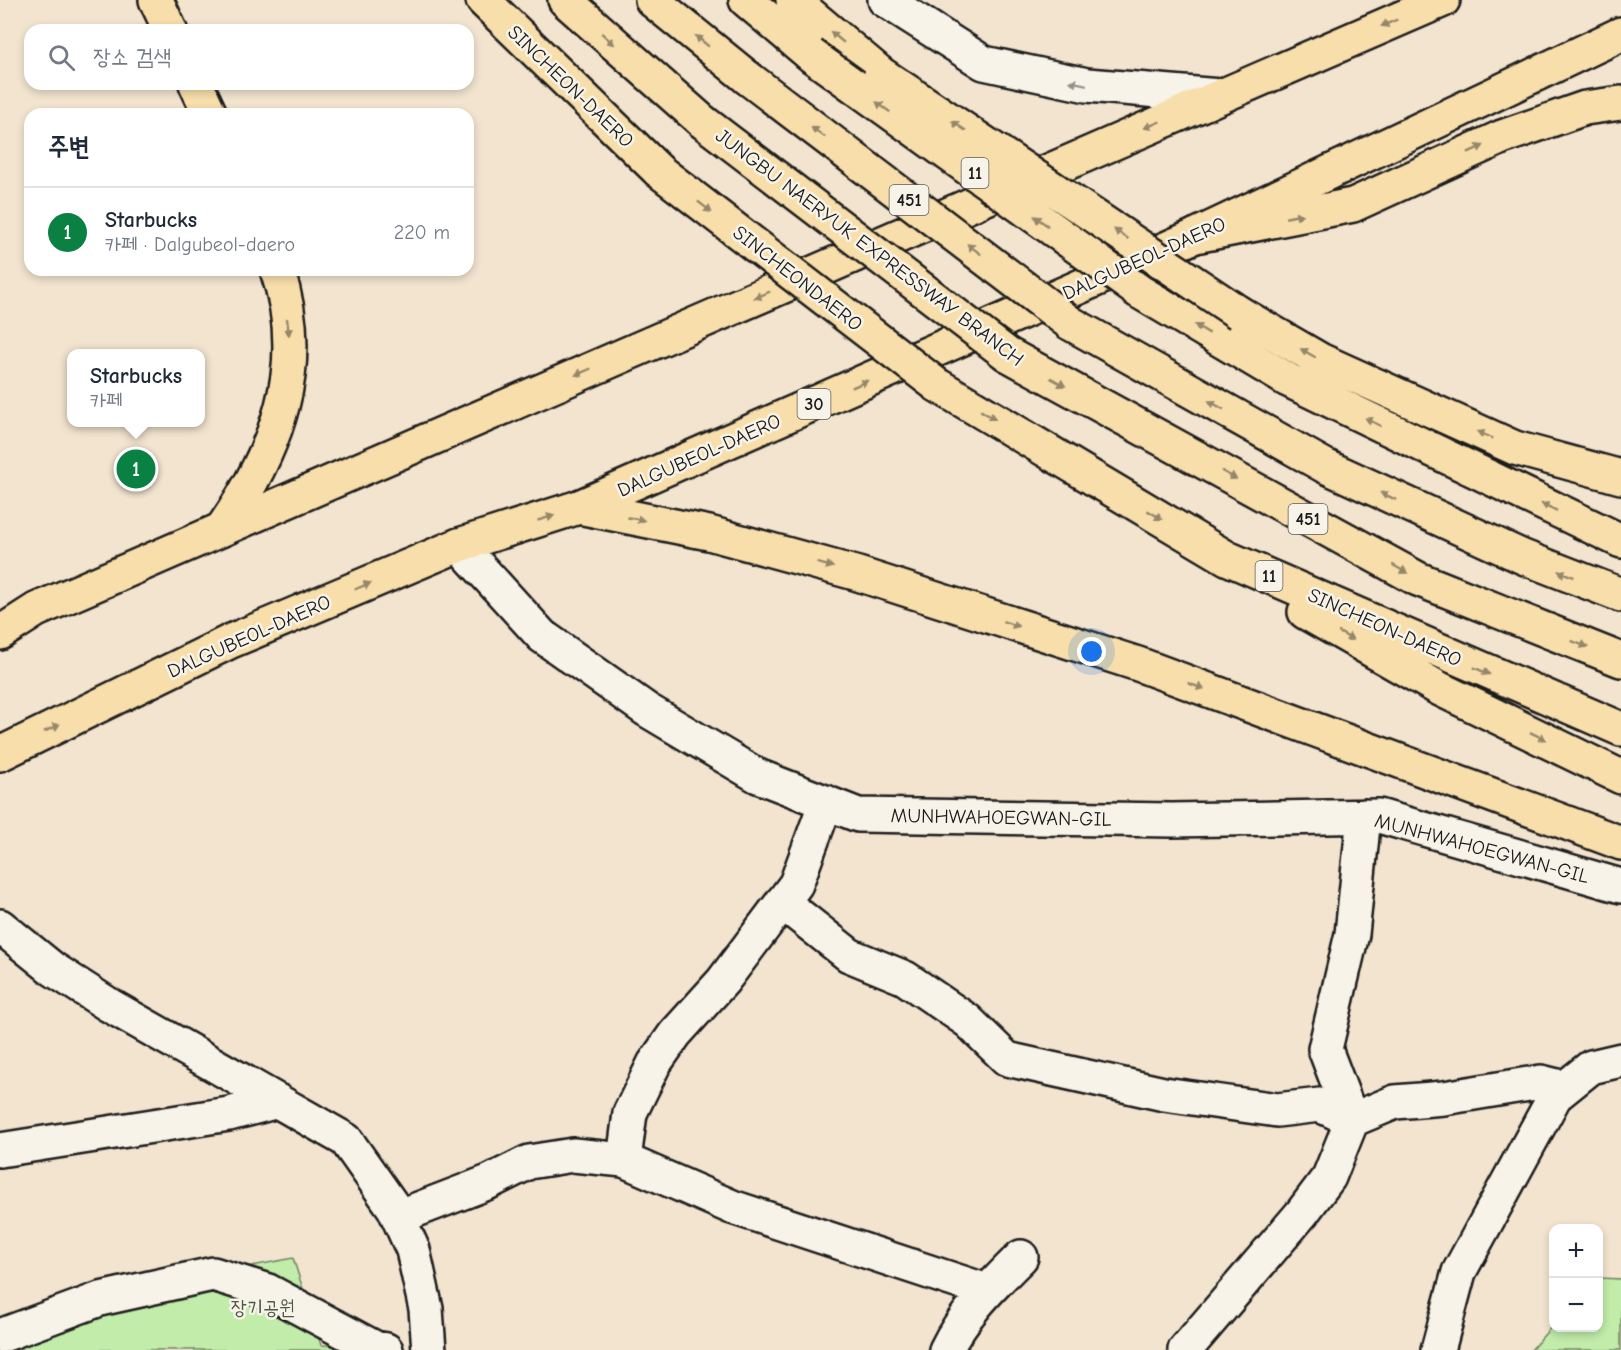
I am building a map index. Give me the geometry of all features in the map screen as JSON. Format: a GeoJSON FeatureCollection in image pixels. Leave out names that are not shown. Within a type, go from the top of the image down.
{"type":"FeatureCollection","features":[{"type":"Feature","properties":{"kind":"main road"},"geometry":{"type":"LineString","coordinates":[[156,0],[167,24]]}},
{"type":"Feature","properties":{"kind":"main road","name":"SINCHEON-DAERO"},"geometry":{"type":"LineString","coordinates":[[483,0],[659,171]]}},
{"type":"Feature","properties":{"kind":"main road","name":"JUNGBU NAERYUK EXPRESSWAY BRANCH"},"geometry":{"type":"LineString","coordinates":[[565,0],[702,121],[1007,354],[1418,579],[1621,660]]}},
{"type":"Feature","properties":{"kind":"main road","name":"451"},"geometry":{"type":"LineString","coordinates":[[652,0],[748,78],[1070,323],[1325,466],[1523,557],[1621,595]]}},
{"type":"Feature","properties":{"kind":"main road","name":"11"},"geometry":{"type":"LineString","coordinates":[[746,0],[810,55],[1140,292],[1288,380],[1621,541]]}},
{"type":"Feature","properties":{"kind":"main road"},"geometry":{"type":"LineString","coordinates":[[793,0],[881,74],[1239,313],[1320,360],[1621,498]]}},
{"type":"Feature","properties":{"kind":"main road"},"geometry":{"type":"LineString","coordinates":[[0,633],[36,609],[1443,0]]}},
{"type":"Feature","properties":{"kind":"main road","name":"DALGUBEOL-DAERO"},"geometry":{"type":"LineString","coordinates":[[0,754],[231,641],[459,545],[579,507],[1195,236],[1621,34]]}},
{"type":"Feature","properties":{"kind":"main road"},"geometry":{"type":"LineString","coordinates":[[199,90],[207,108]]}},
{"type":"Feature","properties":{"kind":"main road"},"geometry":{"type":"LineString","coordinates":[[1195,236],[1353,205],[1502,137],[1585,108],[1621,103]]}},
{"type":"Feature","properties":{"kind":"main road","name":"SINCHEONDAERO"},"geometry":{"type":"LineString","coordinates":[[659,171],[937,385]]}},
{"type":"Feature","properties":{"kind":"main road"},"geometry":{"type":"LineString","coordinates":[[222,529],[245,496],[270,446],[289,385],[289,331],[278,276]]}},
{"type":"Feature","properties":{"kind":"main road","name":"SINCHEON-DAERO"},"geometry":{"type":"LineString","coordinates":[[937,385],[1227,558],[1602,723],[1621,729]]}},
{"type":"Feature","properties":{"kind":"main road"},"geometry":{"type":"LineString","coordinates":[[1515,448],[1621,477]]}},
{"type":"Feature","properties":{"kind":"main road"},"geometry":{"type":"LineString","coordinates":[[579,507],[709,533],[866,577],[1138,664],[1621,843]]}},
{"type":"Feature","properties":{"kind":"main road"},"geometry":{"type":"LineString","coordinates":[[1227,558],[1314,618],[1430,683],[1621,777]]}},
{"type":"Feature","properties":{"kind":"street"},"geometry":{"type":"LineString","coordinates":[[885,0],[984,63],[1087,85],[1220,96]]}},
{"type":"Feature","properties":{"kind":"street","name":"MUNHWAHOEGWAN-GIL"},"geometry":{"type":"LineString","coordinates":[[459,545],[542,636],[619,690],[758,776],[858,815],[1004,819],[1378,816],[1621,886]]}},
{"type":"Feature","properties":{"kind":"street"},"geometry":{"type":"LineString","coordinates":[[624,1160],[630,1113],[654,1064],[675,1034],[723,981],[796,884],[826,802]]}},
{"type":"Feature","properties":{"kind":"street"},"geometry":{"type":"LineString","coordinates":[[1185,1350],[1302,1213],[1329,1177],[1352,1120],[1325,1049],[1352,934],[1364,816]]}},
{"type":"Feature","properties":{"kind":"street"},"geometry":{"type":"LineString","coordinates":[[782,902],[849,956],[904,978],[968,1021],[1007,1059],[1164,1094],[1277,1110],[1320,1105],[1352,1120],[1395,1102],[1444,1098],[1541,1082],[1565,1088]]}},
{"type":"Feature","properties":{"kind":"street"},"geometry":{"type":"LineString","coordinates":[[0,926],[53,969],[109,1005],[346,1140],[373,1176],[398,1217],[412,1250],[426,1309],[429,1350]]}},
{"type":"Feature","properties":{"kind":"street"},"geometry":{"type":"LineString","coordinates":[[1438,1350],[1459,1272],[1555,1096],[1591,1067],[1621,1060]]}},
{"type":"Feature","properties":{"kind":"street"},"geometry":{"type":"LineString","coordinates":[[0,1150],[229,1114],[278,1101]]}},
{"type":"Feature","properties":{"kind":"street"},"geometry":{"type":"LineString","coordinates":[[398,1217],[489,1182],[529,1162],[573,1155],[624,1160],[732,1207],[987,1291]]}},
{"type":"Feature","properties":{"kind":"street"},"geometry":{"type":"LineString","coordinates":[[946,1350],[953,1335],[987,1291],[1021,1257]]}},
{"type":"Feature","properties":{"kind":"street"},"geometry":{"type":"LineString","coordinates":[[0,1336],[100,1299],[213,1274],[267,1291],[375,1348],[386,1350]]}},
{"type":"Feature","properties":{"kind":"green space","name":"장기공원"},"geometry":{"type":"Polygon","coordinates":[[[293,1258],[321,1345],[416,1350],[0,1350],[160,1284],[293,1258]]]}},
{"type":"Feature","properties":{"kind":"green space"},"geometry":{"type":"Polygon","coordinates":[[[1603,1278],[1621,1279],[1621,1350],[1531,1350],[1549,1330],[1549,1332],[1603,1332],[1603,1278]]]}},
{"type":"Feature","properties":{"kind":"place","name":"Starbucks"},"geometry":{"type":"Point","coordinates":[136,469]}}]}
